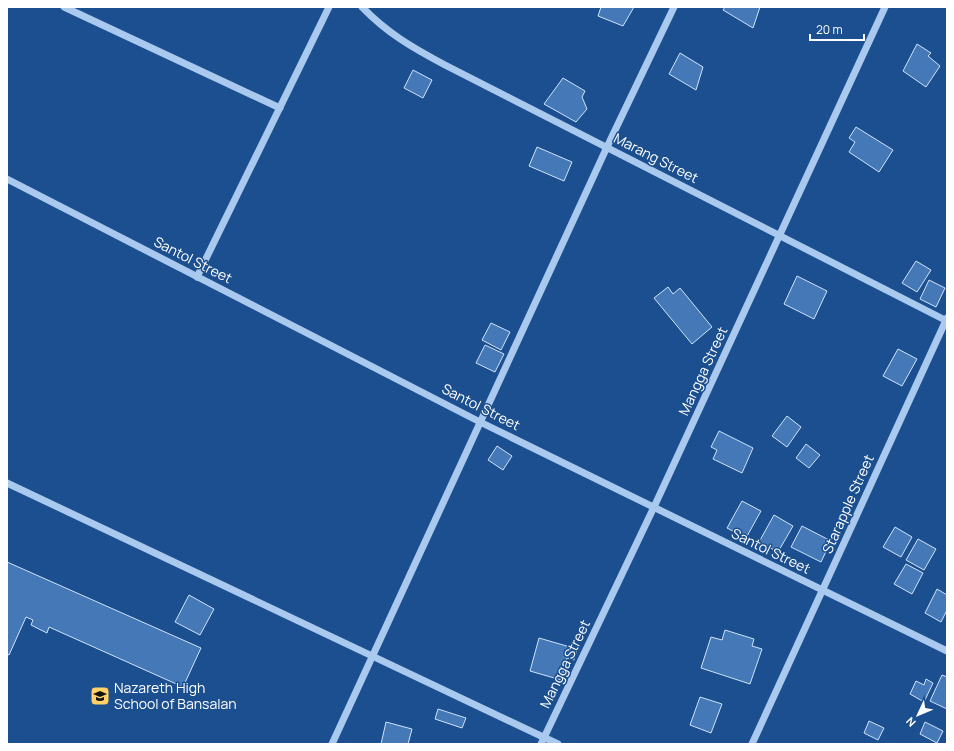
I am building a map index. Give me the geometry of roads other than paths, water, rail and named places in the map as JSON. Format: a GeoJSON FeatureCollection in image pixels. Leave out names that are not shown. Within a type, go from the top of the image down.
{"type":"FeatureCollection","features":[{"type":"Feature","properties":{"kind":"street"},"geometry":{"type":"LineString","coordinates":[[64,7],[280,108]]}},
{"type":"Feature","properties":{"kind":"street"},"geometry":{"type":"LineString","coordinates":[[197,277],[329,7]]}},
{"type":"Feature","properties":{"kind":"street","name":"Marang Street"},"geometry":{"type":"LineString","coordinates":[[362,7],[380,25],[406,44],[779,236],[947,320]]}},
{"type":"Feature","properties":{"kind":"street"},"geometry":{"type":"LineString","coordinates":[[332,744],[607,148],[674,7]]}},
{"type":"Feature","properties":{"kind":"street","name":"Mangga Street"},"geometry":{"type":"LineString","coordinates":[[542,741],[654,507],[885,7]]}},
{"type":"Feature","properties":{"kind":"street","name":"Santol Street"},"geometry":{"type":"LineString","coordinates":[[7,179],[480,422],[947,651]]}},
{"type":"Feature","properties":{"kind":"street","name":"Starapple Street"},"geometry":{"type":"LineString","coordinates":[[752,744],[824,591],[947,320]]}},
{"type":"Feature","properties":{"kind":"street"},"geometry":{"type":"LineString","coordinates":[[7,482],[372,656],[542,741],[558,744]]}},
{"type":"Feature","properties":{"kind":"place","name":"Nazareth High School of Bansalan"},"geometry":{"type":"Point","coordinates":[100,696]}}]}
